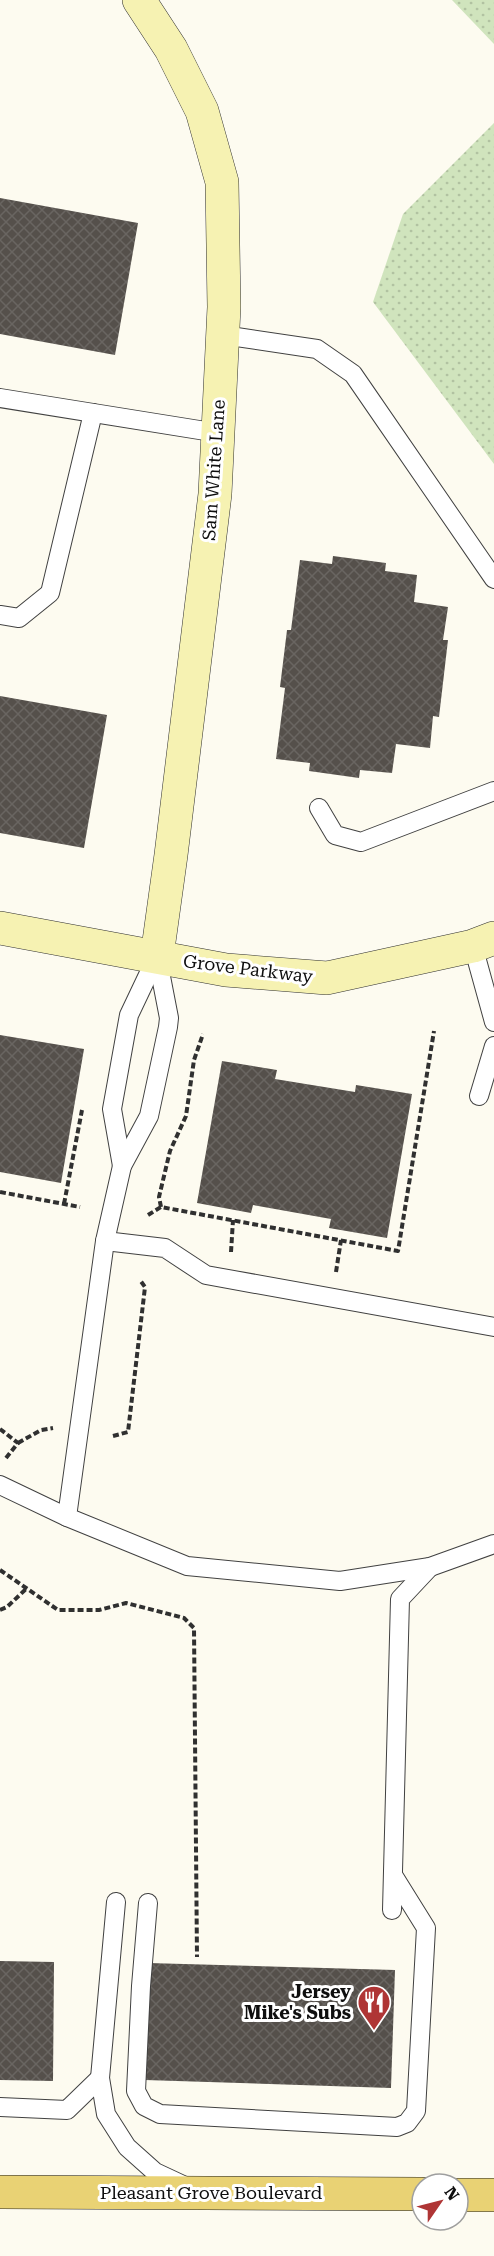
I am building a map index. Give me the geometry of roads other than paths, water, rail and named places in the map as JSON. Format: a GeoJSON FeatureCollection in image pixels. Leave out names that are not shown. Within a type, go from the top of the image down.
{"type":"FeatureCollection","features":[{"type":"Feature","properties":{"kind":"main road","name":"Pleasant Grove Boulevard"},"geometry":{"type":"LineString","coordinates":[[0,2192],[410,2194]]}},
{"type":"Feature","properties":{"kind":"main road"},"geometry":{"type":"LineString","coordinates":[[470,2194],[494,2195]]}},
{"type":"Feature","properties":{"kind":"street","name":"Sam White Lane"},"geometry":{"type":"LineString","coordinates":[[139,0],[171,49],[202,111],[222,182],[223,335],[215,494],[157,956]]}},
{"type":"Feature","properties":{"kind":"street","name":"Grove Parkway"},"geometry":{"type":"LineString","coordinates":[[0,928],[226,970],[327,978],[484,942]]}},
{"type":"Feature","properties":{"kind":"lane"},"geometry":{"type":"LineString","coordinates":[[223,335],[317,349],[353,374],[494,579]]}},
{"type":"Feature","properties":{"kind":"lane"},"geometry":{"type":"LineString","coordinates":[[0,398],[218,433]]}},
{"type":"Feature","properties":{"kind":"lane"},"geometry":{"type":"LineString","coordinates":[[0,615],[19,618],[50,593],[93,413]]}},
{"type":"Feature","properties":{"kind":"lane"},"geometry":{"type":"LineString","coordinates":[[319,808],[335,836],[361,843],[494,791]]}},
{"type":"Feature","properties":{"kind":"lane"},"geometry":{"type":"LineString","coordinates":[[484,942],[494,1022]]}},
{"type":"Feature","properties":{"kind":"lane"},"geometry":{"type":"LineString","coordinates":[[122,1166],[112,1109],[129,1015],[157,956]]}},
{"type":"Feature","properties":{"kind":"lane"},"geometry":{"type":"LineString","coordinates":[[67,1517],[105,1241],[122,1166],[149,1116],[168,1027],[169,1018],[157,956]]}},
{"type":"Feature","properties":{"kind":"lane"},"geometry":{"type":"LineString","coordinates":[[479,1096],[494,1046]]}},
{"type":"Feature","properties":{"kind":"lane"},"geometry":{"type":"LineString","coordinates":[[105,1241],[165,1248],[206,1275],[494,1327]]}},
{"type":"Feature","properties":{"kind":"lane"},"geometry":{"type":"LineString","coordinates":[[0,1485],[67,1517],[188,1566],[340,1581],[430,1567],[494,1544]]}},
{"type":"Feature","properties":{"kind":"lane"},"geometry":{"type":"LineString","coordinates":[[392,1910],[400,1599],[430,1567]]}},
{"type":"Feature","properties":{"kind":"lane"},"geometry":{"type":"LineString","coordinates":[[148,1903],[136,2091],[144,2106],[160,2114],[397,2127],[406,2123],[416,2111],[426,1928],[393,1875]]}},
{"type":"Feature","properties":{"kind":"lane"},"geometry":{"type":"LineString","coordinates":[[116,1902],[100,2078],[106,2114],[127,2147],[155,2172],[200,2193]]}},
{"type":"Feature","properties":{"kind":"lane"},"geometry":{"type":"LineString","coordinates":[[0,2108],[67,2110],[100,2078]]}},
{"type":"Feature","properties":{"kind":"place","name":"Jersey Mike's Subs"},"geometry":{"type":"Point","coordinates":[374,2031]}}]}
